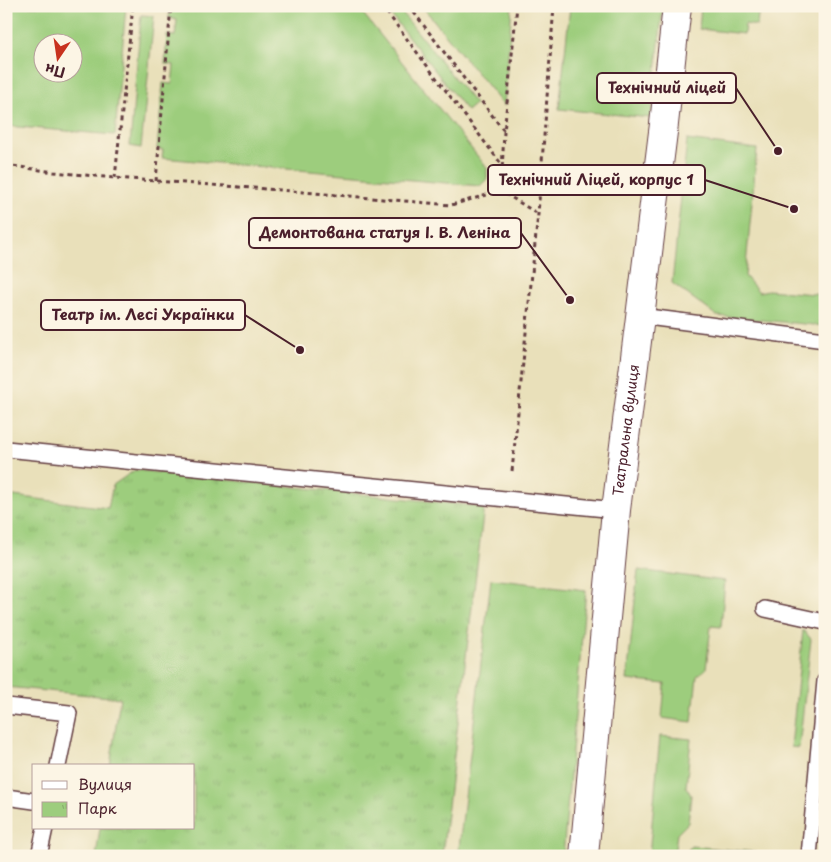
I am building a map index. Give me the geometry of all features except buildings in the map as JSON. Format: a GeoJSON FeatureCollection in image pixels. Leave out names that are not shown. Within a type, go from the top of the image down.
{"type":"FeatureCollection","features":[{"type":"Feature","properties":{"kind":"street","name":"Театральна вулиця"},"geometry":{"type":"LineString","coordinates":[[584,856],[616,510],[677,6]]}},
{"type":"Feature","properties":{"kind":"lane"},"geometry":{"type":"LineString","coordinates":[[640,316],[825,340]]}},
{"type":"Feature","properties":{"kind":"lane"},"geometry":{"type":"LineString","coordinates":[[6,449],[616,510]]}},
{"type":"Feature","properties":{"kind":"lane"},"geometry":{"type":"LineString","coordinates":[[765,609],[825,622]]}},
{"type":"Feature","properties":{"kind":"lane"},"geometry":{"type":"LineString","coordinates":[[809,856],[825,681]]}},
{"type":"Feature","properties":{"kind":"lane"},"geometry":{"type":"LineString","coordinates":[[6,706],[69,713],[58,764]]}},
{"type":"Feature","properties":{"kind":"lane"},"geometry":{"type":"LineString","coordinates":[[6,797],[32,801]]}},
{"type":"Feature","properties":{"kind":"lane"},"geometry":{"type":"LineString","coordinates":[[40,856],[45,830]]}},
{"type":"Feature","properties":{"kind":"path"},"geometry":{"type":"LineString","coordinates":[[115,178],[133,6]]}},
{"type":"Feature","properties":{"kind":"path"},"geometry":{"type":"LineString","coordinates":[[156,181],[171,6]]}},
{"type":"Feature","properties":{"kind":"path"},"geometry":{"type":"LineString","coordinates":[[382,6],[502,165]]}},
{"type":"Feature","properties":{"kind":"path"},"geometry":{"type":"LineString","coordinates":[[409,6],[504,132]]}},
{"type":"Feature","properties":{"kind":"path"},"geometry":{"type":"LineString","coordinates":[[501,191],[504,132],[517,6]]}},
{"type":"Feature","properties":{"kind":"path"},"geometry":{"type":"LineString","coordinates":[[509,499],[538,214],[554,6]]}},
{"type":"Feature","properties":{"kind":"path"},"geometry":{"type":"LineString","coordinates":[[6,165],[115,178],[451,205],[501,191],[538,214]]}},
{"type":"Feature","properties":{"kind":"green space"},"geometry":{"type":"Polygon","coordinates":[[[6,6],[126,6],[115,135],[6,126],[6,6]]]}},
{"type":"Feature","properties":{"kind":"green space"},"geometry":{"type":"Polygon","coordinates":[[[170,6],[357,6],[487,168],[487,179],[480,186],[162,158],[163,150],[157,149],[163,83],[172,84],[174,65],[165,64],[167,35],[175,36],[177,20],[169,18],[170,6]]]}},
{"type":"Feature","properties":{"kind":"green space"},"geometry":{"type":"Polygon","coordinates":[[[422,6],[512,6],[504,106],[422,6]]]}},
{"type":"Feature","properties":{"kind":"green space"},"geometry":{"type":"Polygon","coordinates":[[[570,6],[663,6],[651,118],[559,109],[570,6]]]}},
{"type":"Feature","properties":{"kind":"green space"},"geometry":{"type":"Polygon","coordinates":[[[701,6],[759,6],[757,26],[745,24],[744,34],[699,29],[701,6]]]}},
{"type":"Feature","properties":{"kind":"green space"},"geometry":{"type":"Polygon","coordinates":[[[399,9],[475,104],[467,111],[391,15],[399,9]]]}},
{"type":"Feature","properties":{"kind":"green space"},"geometry":{"type":"Polygon","coordinates":[[[141,15],[154,16],[141,148],[130,146],[141,15]]]}},
{"type":"Feature","properties":{"kind":"green space"},"geometry":{"type":"Polygon","coordinates":[[[687,140],[757,149],[745,276],[759,292],[768,290],[825,295],[825,326],[717,316],[672,283],[687,140]]]}},
{"type":"Feature","properties":{"kind":"green space"},"geometry":{"type":"Polygon","coordinates":[[[135,470],[484,507],[442,856],[96,856],[100,830],[195,830],[195,764],[110,764],[120,698],[6,687],[6,495],[108,508],[113,485],[135,470]]]}},
{"type":"Feature","properties":{"kind":"green space"},"geometry":{"type":"Polygon","coordinates":[[[638,570],[725,581],[721,627],[711,626],[706,669],[697,676],[692,722],[662,718],[665,684],[627,680],[638,570]]]}},
{"type":"Feature","properties":{"kind":"green space"},"geometry":{"type":"Polygon","coordinates":[[[491,579],[586,590],[563,856],[458,856],[491,579]]]}},
{"type":"Feature","properties":{"kind":"green space"},"geometry":{"type":"Polygon","coordinates":[[[803,630],[811,639],[799,748],[791,747],[803,630]]]}},
{"type":"Feature","properties":{"kind":"green space"},"geometry":{"type":"Polygon","coordinates":[[[660,736],[691,739],[686,787],[691,795],[688,823],[677,834],[674,856],[649,856],[660,736]]]}},
{"type":"Feature","properties":{"kind":"green space"},"geometry":{"type":"Polygon","coordinates":[[[691,846],[755,852],[758,856],[684,856],[691,846]]]}},
{"type":"Feature","properties":{"kind":"place","name":"Технічний ліцей"},"geometry":{"type":"Point","coordinates":[778,151]}},
{"type":"Feature","properties":{"kind":"place","name":"Технічний Ліцей, корпус 1"},"geometry":{"type":"Point","coordinates":[794,209]}},
{"type":"Feature","properties":{"kind":"place","name":"Демонтована статуя І. В. Леніна"},"geometry":{"type":"Point","coordinates":[570,300]}},
{"type":"Feature","properties":{"kind":"place","name":"Театр ім. Лесі Українки"},"geometry":{"type":"Point","coordinates":[300,350]}}]}
